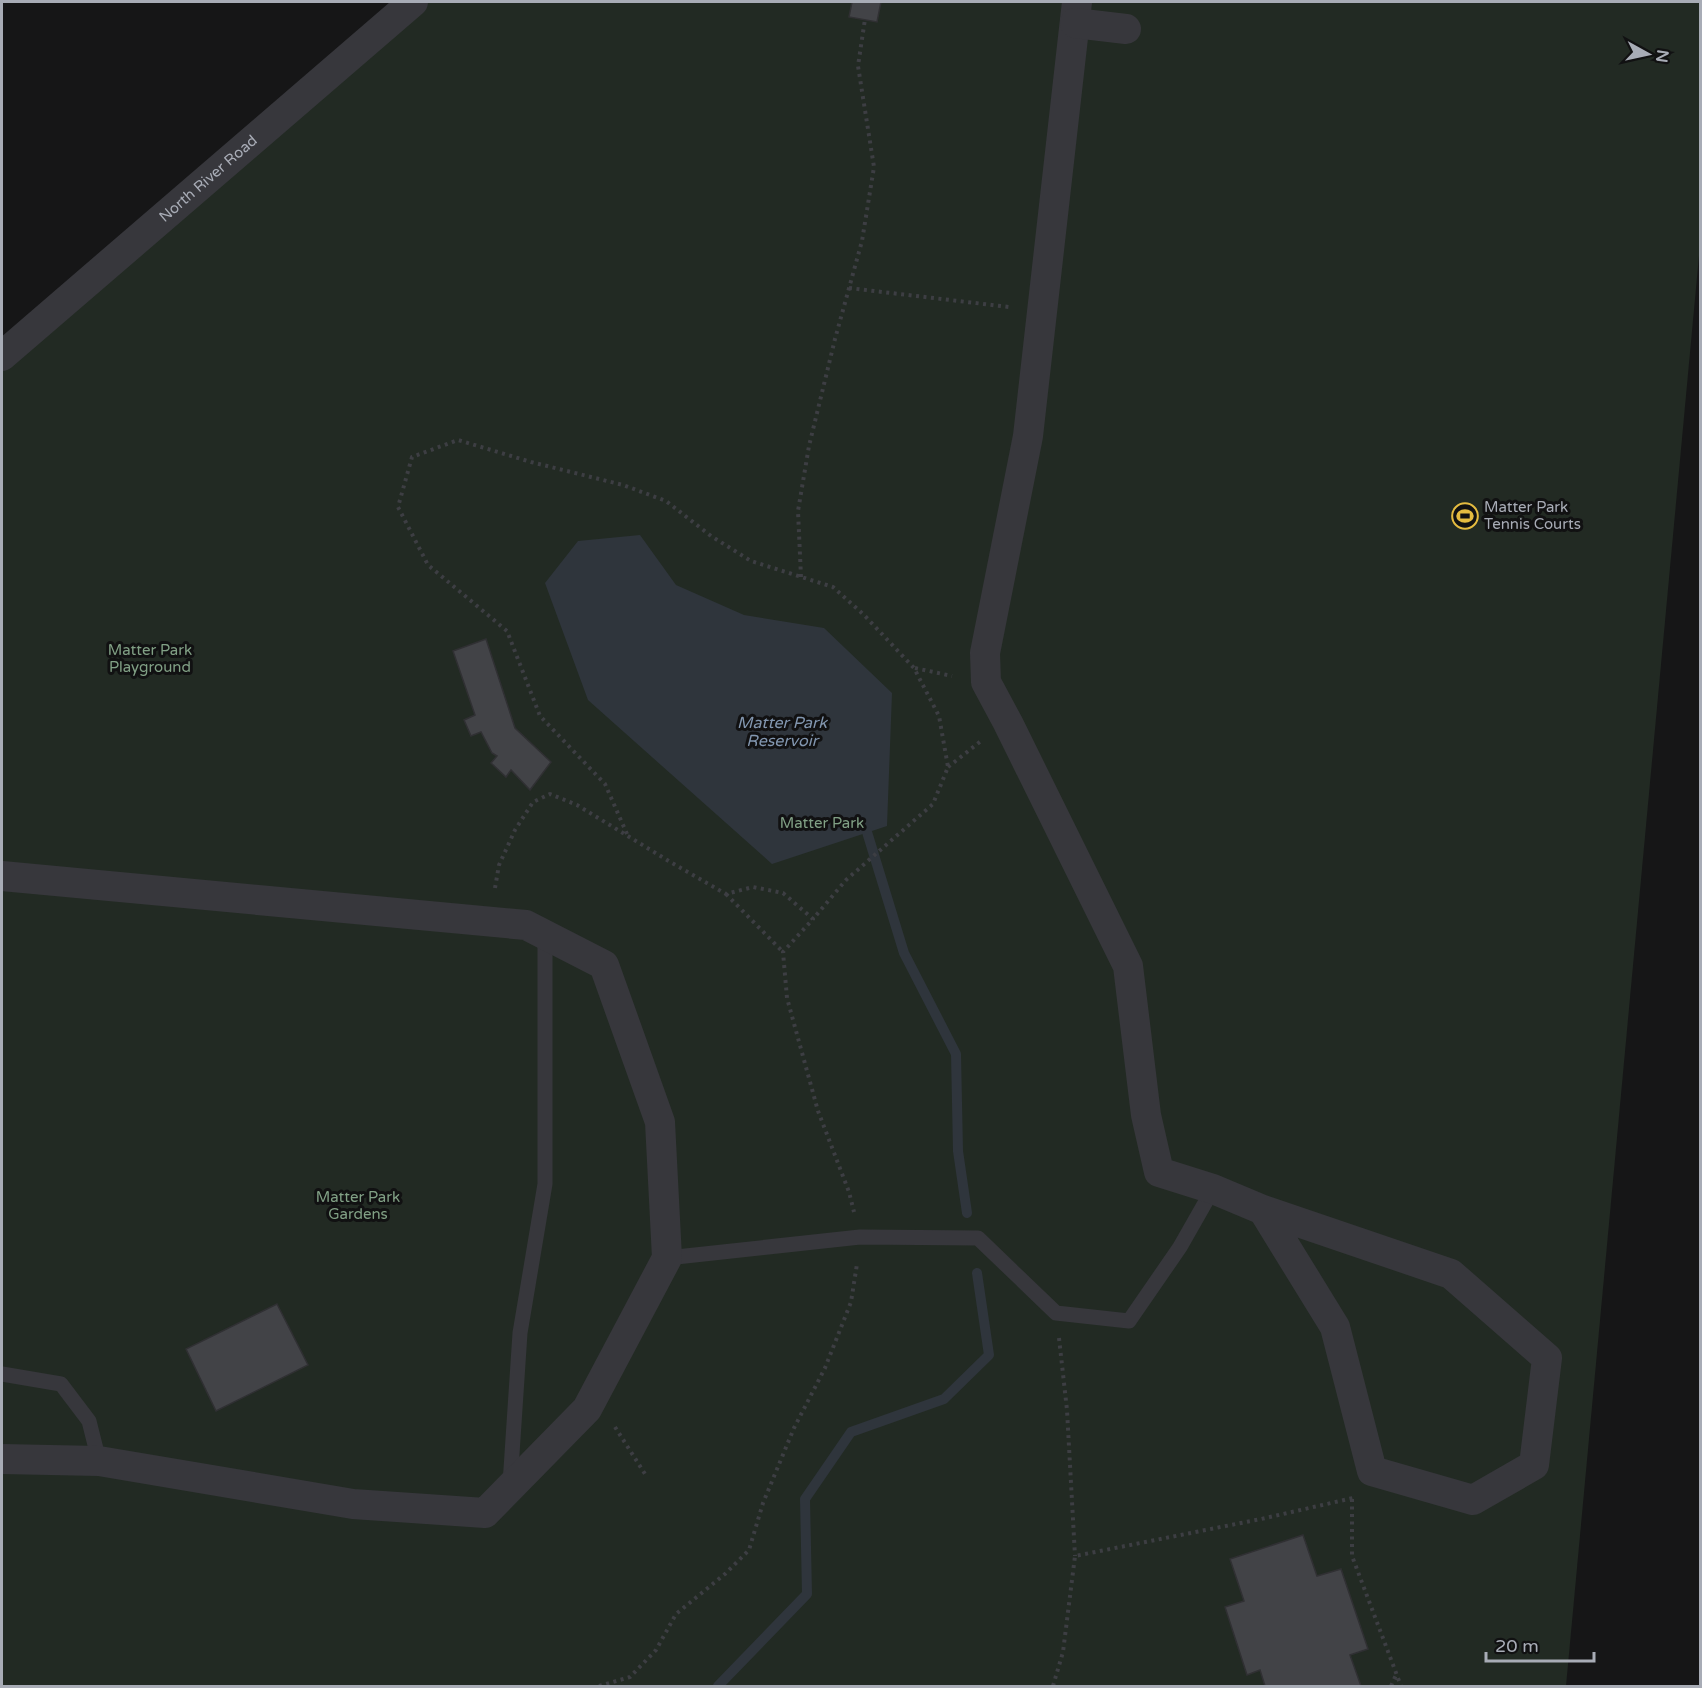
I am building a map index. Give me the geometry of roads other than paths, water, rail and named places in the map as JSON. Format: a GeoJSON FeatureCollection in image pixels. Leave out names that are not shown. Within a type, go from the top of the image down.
{"type":"FeatureCollection","features":[{"type":"Feature","properties":{"kind":"street","name":"North River Road"},"geometry":{"type":"LineString","coordinates":[[2,356],[413,2]]}},
{"type":"Feature","properties":{"kind":"street"},"geometry":{"type":"LineString","coordinates":[[1126,29],[1076,12],[1028,436],[986,653],[986,682],[1128,966],[1146,1115],[1159,1172],[1451,1274],[1547,1358],[1534,1465],[1473,1500],[1372,1472],[1335,1327],[1263,1209]]}},
{"type":"Feature","properties":{"kind":"street"},"geometry":{"type":"LineString","coordinates":[[2,876],[526,925],[604,965],[660,1122],[667,1258],[587,1409],[485,1513],[353,1504],[99,1461],[2,1459]]}},
{"type":"Feature","properties":{"kind":"lane"},"geometry":{"type":"LineString","coordinates":[[510,1488],[520,1333],[545,1184],[545,936]]}},
{"type":"Feature","properties":{"kind":"lane"},"geometry":{"type":"LineString","coordinates":[[667,1258],[860,1237],[978,1238],[1056,1313],[1129,1321],[1180,1247],[1213,1189]]}},
{"type":"Feature","properties":{"kind":"lane"},"geometry":{"type":"LineString","coordinates":[[2,1374],[61,1384],[90,1421],[99,1461]]}},
{"type":"Feature","properties":{"kind":"water","name":"Matter Park Reservoir"},"geometry":{"type":"Polygon","coordinates":[[[640,535],[676,585],[744,615],[824,628],[892,693],[887,826],[772,864],[588,700],[545,583],[578,541],[640,535]]]}},
{"type":"Feature","properties":{"kind":"waterway"},"geometry":{"type":"LineString","coordinates":[[867,832],[904,953],[956,1054],[958,1151],[967,1213]]}},
{"type":"Feature","properties":{"kind":"waterway"},"geometry":{"type":"LineString","coordinates":[[718,1686],[807,1594],[805,1499],[851,1432],[944,1399],[989,1355],[977,1273]]}},
{"type":"Feature","properties":{"kind":"place","name":"Matter Park Tennis Courts"},"geometry":{"type":"Point","coordinates":[1465,516]}},
{"type":"Feature","properties":{"kind":"park label","name":"Matter Park Playground"},"geometry":{"type":"Point","coordinates":[150,658]}},
{"type":"Feature","properties":{"kind":"park label","name":"Matter Park"},"geometry":{"type":"Point","coordinates":[822,823]}},
{"type":"Feature","properties":{"kind":"park label","name":"Matter Park Gardens"},"geometry":{"type":"Point","coordinates":[358,1206]}}]}
